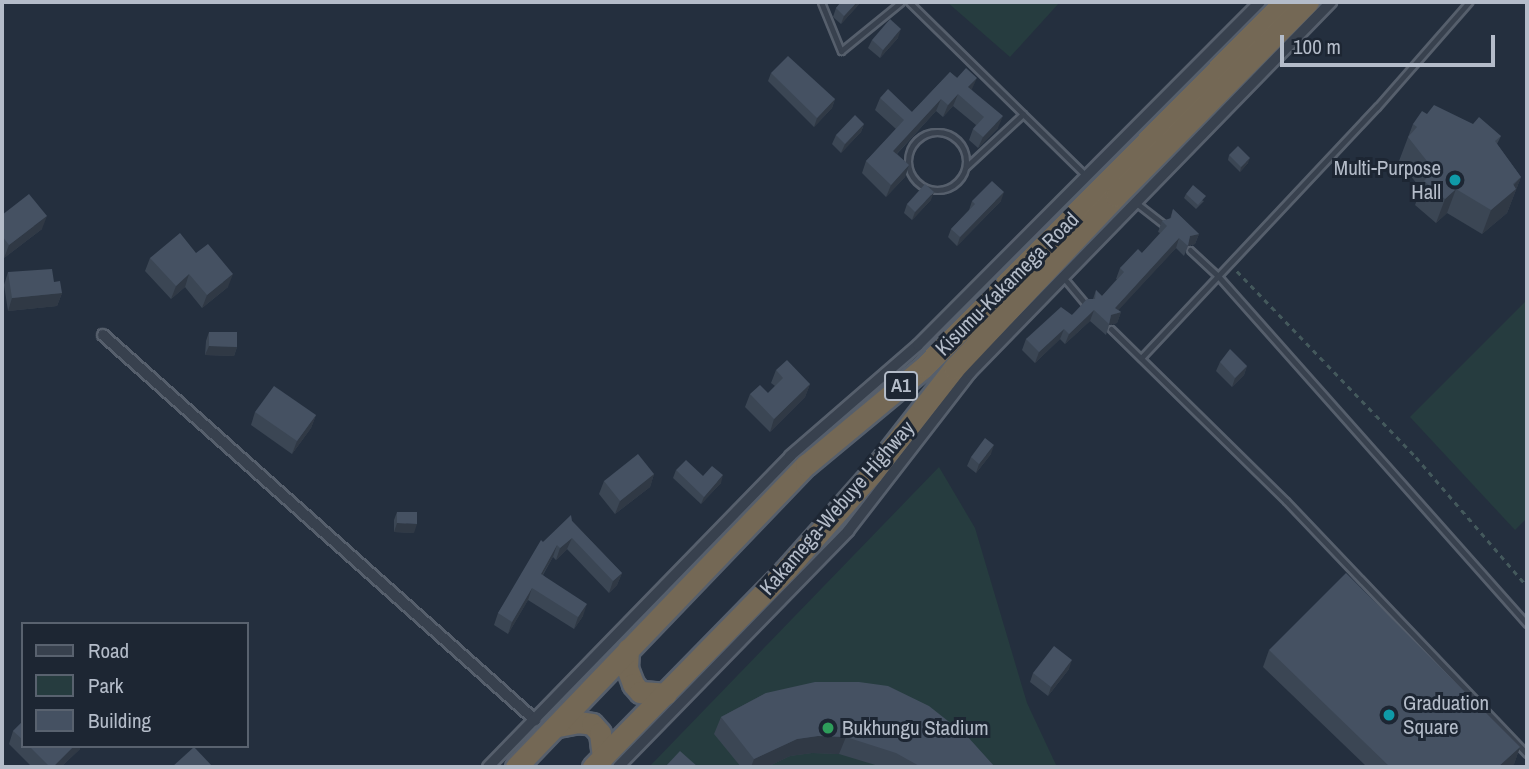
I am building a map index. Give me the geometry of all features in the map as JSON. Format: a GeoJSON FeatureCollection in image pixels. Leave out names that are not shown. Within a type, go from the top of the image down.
{"type":"FeatureCollection","features":[{"type":"Feature","properties":{"kind":"highway","name":"Kisumu-Kakamega Road"},"geometry":{"type":"LineString","coordinates":[[516,767],[806,466],[924,367],[1284,2]]}},
{"type":"Feature","properties":{"kind":"highway","name":"Kakamega-Webuye Highway"},"geometry":{"type":"LineString","coordinates":[[604,764],[666,694],[785,571],[849,500],[954,368],[1116,196],[1308,2]]}},
{"type":"Feature","properties":{"kind":"highway"},"geometry":{"type":"LineString","coordinates":[[628,649],[627,668],[633,684],[640,692],[666,694]]}},
{"type":"Feature","properties":{"kind":"highway"},"geometry":{"type":"LineString","coordinates":[[558,726],[578,722],[592,724],[600,733],[604,764]]}},
{"type":"Feature","properties":{"kind":"street"},"geometry":{"type":"LineString","coordinates":[[488,767],[800,448],[918,345],[1260,2]]}},
{"type":"Feature","properties":{"kind":"street"},"geometry":{"type":"LineString","coordinates":[[604,764],[848,531],[970,373],[1331,2]]}},
{"type":"Feature","properties":{"kind":"street"},"geometry":{"type":"LineString","coordinates":[[103,335],[535,720]]}},
{"type":"Feature","properties":{"kind":"street"},"geometry":{"type":"LineString","coordinates":[[800,448],[833,444]]}},
{"type":"Feature","properties":{"kind":"street"},"geometry":{"type":"LineString","coordinates":[[849,500],[880,490]]}},
{"type":"Feature","properties":{"kind":"lane"},"geometry":{"type":"LineString","coordinates":[[821,2],[841,51],[901,2]]}},
{"type":"Feature","properties":{"kind":"lane"},"geometry":{"type":"LineString","coordinates":[[909,2],[1086,176]]}},
{"type":"Feature","properties":{"kind":"lane"},"geometry":{"type":"LineString","coordinates":[[1141,358],[1377,107],[1469,2]]}},
{"type":"Feature","properties":{"kind":"lane"},"geometry":{"type":"LineString","coordinates":[[966,167],[963,146],[946,132],[924,135],[909,151],[908,165],[914,179],[933,190],[954,185],[966,167],[1023,114]]}},
{"type":"Feature","properties":{"kind":"lane"},"geometry":{"type":"LineString","coordinates":[[1135,202],[1164,225]]}},
{"type":"Feature","properties":{"kind":"lane"},"geometry":{"type":"LineString","coordinates":[[1190,250],[1218,276],[1527,624]]}},
{"type":"Feature","properties":{"kind":"lane"},"geometry":{"type":"LineString","coordinates":[[1063,277],[1087,306]]}},
{"type":"Feature","properties":{"kind":"lane"},"geometry":{"type":"LineString","coordinates":[[1111,329],[1286,501],[1527,754]]}},
{"type":"Feature","properties":{"kind":"path"},"geometry":{"type":"LineString","coordinates":[[1230,264],[1416,457],[1527,586]]}},
{"type":"Feature","properties":{"kind":"green space"},"geometry":{"type":"Polygon","coordinates":[[[947,2],[1060,2],[1010,57],[947,2]]]}},
{"type":"Feature","properties":{"kind":"green space"},"geometry":{"type":"Polygon","coordinates":[[[1527,300],[1527,518],[1515,530],[1410,417],[1527,300]]]}},
{"type":"Feature","properties":{"kind":"green space"},"geometry":{"type":"Polygon","coordinates":[[[939,467],[975,528],[1027,703],[1057,767],[649,767],[939,467]]]}},
{"type":"Feature","properties":{"kind":"building"},"geometry":{"type":"Polygon","coordinates":[[[841,2],[857,2],[844,16],[836,8],[841,2]]]}},
{"type":"Feature","properties":{"kind":"building"},"geometry":{"type":"Polygon","coordinates":[[[890,19],[901,29],[883,50],[872,40],[890,19]]]}},
{"type":"Feature","properties":{"kind":"building"},"geometry":{"type":"Polygon","coordinates":[[[788,56],[835,99],[817,118],[771,73],[788,56]]]}},
{"type":"Feature","properties":{"kind":"building"},"geometry":{"type":"Polygon","coordinates":[[[966,68],[977,78],[968,87],[1003,116],[983,137],[973,129],[984,117],[958,94],[948,105],[941,99],[893,151],[909,165],[891,185],[866,161],[904,120],[880,98],[888,89],[912,112],[950,72],[957,78],[966,68]]]}},
{"type":"Feature","properties":{"kind":"building"},"geometry":{"type":"Polygon","coordinates":[[[1434,105],[1473,124],[1479,117],[1501,136],[1495,141],[1521,177],[1513,184],[1516,189],[1491,210],[1456,189],[1445,199],[1424,181],[1434,170],[1408,137],[1417,127],[1413,124],[1422,111],[1427,114],[1434,105]]]}},
{"type":"Feature","properties":{"kind":"building"},"geometry":{"type":"Polygon","coordinates":[[[855,115],[864,124],[845,144],[836,135],[855,115]]]}},
{"type":"Feature","properties":{"kind":"building"},"geometry":{"type":"Polygon","coordinates":[[[1238,146],[1250,158],[1241,167],[1229,155],[1238,146]]]}},
{"type":"Feature","properties":{"kind":"building"},"geometry":{"type":"Polygon","coordinates":[[[992,181],[1004,192],[960,237],[951,229],[975,204],[972,201],[992,181]]]}},
{"type":"Feature","properties":{"kind":"building"},"geometry":{"type":"Polygon","coordinates":[[[925,184],[934,192],[915,212],[907,204],[925,184]]]}},
{"type":"Feature","properties":{"kind":"building"},"geometry":{"type":"Polygon","coordinates":[[[1193,185],[1206,196],[1198,205],[1186,194],[1193,185]]]}},
{"type":"Feature","properties":{"kind":"building"},"geometry":{"type":"Polygon","coordinates":[[[29,194],[47,216],[9,245],[2,236],[2,215],[29,194]]]}},
{"type":"Feature","properties":{"kind":"building"},"geometry":{"type":"Polygon","coordinates":[[[1173,209],[1199,234],[1190,236],[1188,246],[1179,238],[1115,308],[1121,312],[1111,315],[1109,324],[1094,310],[1069,334],[1064,329],[1039,352],[1026,339],[1061,307],[1072,315],[1087,299],[1095,299],[1096,290],[1102,296],[1124,272],[1120,268],[1138,249],[1142,253],[1167,226],[1162,221],[1171,218],[1173,209]]]}},
{"type":"Feature","properties":{"kind":"building"},"geometry":{"type":"Polygon","coordinates":[[[180,233],[196,253],[208,244],[233,274],[207,295],[189,274],[176,286],[150,258],[180,233]]]}},
{"type":"Feature","properties":{"kind":"building"},"geometry":{"type":"Polygon","coordinates":[[[52,269],[54,282],[60,281],[62,293],[12,298],[8,272],[52,269]]]}},
{"type":"Feature","properties":{"kind":"building"},"geometry":{"type":"Polygon","coordinates":[[[209,332],[237,332],[237,347],[209,346],[209,332]]]}},
{"type":"Feature","properties":{"kind":"building"},"geometry":{"type":"Polygon","coordinates":[[[1230,349],[1247,366],[1235,378],[1220,362],[1230,349]]]}},
{"type":"Feature","properties":{"kind":"building"},"geometry":{"type":"Polygon","coordinates":[[[787,360],[810,384],[774,419],[750,394],[760,385],[768,393],[783,378],[776,370],[787,360]]]}},
{"type":"Feature","properties":{"kind":"building"},"geometry":{"type":"Polygon","coordinates":[[[274,386],[316,415],[297,441],[255,412],[274,386]]]}},
{"type":"Feature","properties":{"kind":"building"},"geometry":{"type":"Polygon","coordinates":[[[985,438],[994,445],[979,464],[971,457],[985,438]]]}},
{"type":"Feature","properties":{"kind":"building"},"geometry":{"type":"Polygon","coordinates":[[[638,454],[654,474],[620,501],[604,481],[638,454]]]}},
{"type":"Feature","properties":{"kind":"building"},"geometry":{"type":"Polygon","coordinates":[[[686,460],[703,476],[712,466],[723,475],[704,497],[676,470],[686,460]]]}},
{"type":"Feature","properties":{"kind":"building"},"geometry":{"type":"Polygon","coordinates":[[[397,512],[417,512],[417,524],[397,523],[397,512]]]}},
{"type":"Feature","properties":{"kind":"building"},"geometry":{"type":"Polygon","coordinates":[[[571,515],[572,521],[622,573],[613,581],[572,538],[560,548],[557,545],[541,574],[587,604],[578,617],[532,588],[512,622],[498,613],[541,540],[543,542],[571,515]]]}},
{"type":"Feature","properties":{"kind":"building","name":"Graduation Square"},"geometry":{"type":"Polygon","coordinates":[[[1346,573],[1520,747],[1498,767],[1390,767],[1269,650],[1346,573]]]}},
{"type":"Feature","properties":{"kind":"building"},"geometry":{"type":"Polygon","coordinates":[[[1054,646],[1072,660],[1051,687],[1033,673],[1054,646]]]}},
{"type":"Feature","properties":{"kind":"building","name":"Bukhungu Stadium"},"geometry":{"type":"Polygon","coordinates":[[[815,682],[859,682],[888,686],[929,706],[967,736],[995,767],[921,767],[896,753],[846,737],[818,736],[797,739],[754,759],[721,717],[766,693],[815,682]]]}},
{"type":"Feature","properties":{"kind":"building"},"geometry":{"type":"Polygon","coordinates":[[[21,723],[21,738],[13,731],[21,723]]]}},
{"type":"Feature","properties":{"kind":"building"},"geometry":{"type":"Polygon","coordinates":[[[31,748],[72,748],[53,767],[31,748]]]}},
{"type":"Feature","properties":{"kind":"building"},"geometry":{"type":"Polygon","coordinates":[[[195,748],[213,767],[172,767],[195,748]]]}},
{"type":"Feature","properties":{"kind":"building"},"geometry":{"type":"Polygon","coordinates":[[[680,751],[698,767],[665,767],[680,751]]]}},
{"type":"Feature","properties":{"kind":"place","name":"Multi-Purpose Hall"},"geometry":{"type":"Point","coordinates":[1455,180]}},
{"type":"Feature","properties":{"kind":"place","name":"Graduation Square"},"geometry":{"type":"Point","coordinates":[1389,715]}},
{"type":"Feature","properties":{"kind":"place","name":"Bukhungu Stadium"},"geometry":{"type":"Point","coordinates":[828,728]}}]}
